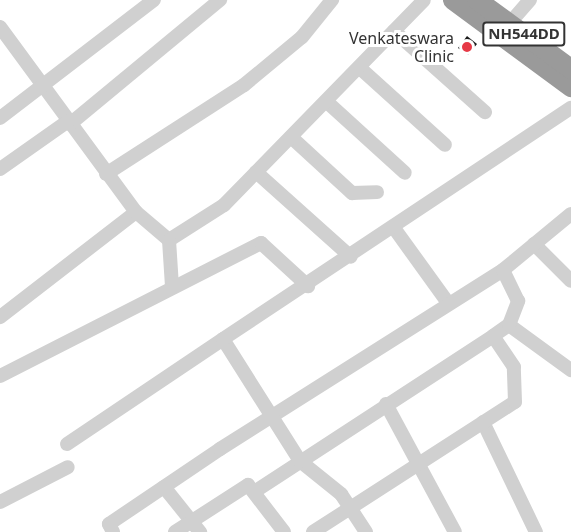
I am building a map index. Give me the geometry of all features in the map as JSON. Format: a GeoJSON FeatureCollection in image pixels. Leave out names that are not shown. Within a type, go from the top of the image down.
{"type":"FeatureCollection","features":[{"type":"Feature","properties":{"kind":"highway","name":"NH544DD"},"geometry":{"type":"LineString","coordinates":[[453,0],[571,87]]}},
{"type":"Feature","properties":{"kind":"highway","name":"NH544DD"},"geometry":{"type":"LineString","coordinates":[[477,0],[571,69]]}},
{"type":"Feature","properties":{"kind":"street"},"geometry":{"type":"LineString","coordinates":[[0,118],[154,0]]}},
{"type":"Feature","properties":{"kind":"street"},"geometry":{"type":"LineString","coordinates":[[0,170],[69,123],[220,0]]}},
{"type":"Feature","properties":{"kind":"street"},"geometry":{"type":"LineString","coordinates":[[106,174],[244,85],[302,37],[332,0]]}},
{"type":"Feature","properties":{"kind":"street"},"geometry":{"type":"LineString","coordinates":[[169,240],[224,205],[361,69],[423,0]]}},
{"type":"Feature","properties":{"kind":"street"},"geometry":{"type":"LineString","coordinates":[[509,24],[530,0]]}},
{"type":"Feature","properties":{"kind":"street"},"geometry":{"type":"LineString","coordinates":[[0,27],[136,212],[169,240],[172,286]]}},
{"type":"Feature","properties":{"kind":"street"},"geometry":{"type":"LineString","coordinates":[[394,32],[485,112]]}},
{"type":"Feature","properties":{"kind":"street"},"geometry":{"type":"LineString","coordinates":[[361,69],[445,144]]}},
{"type":"Feature","properties":{"kind":"street"},"geometry":{"type":"LineString","coordinates":[[327,102],[405,173]]}},
{"type":"Feature","properties":{"kind":"street"},"geometry":{"type":"LineString","coordinates":[[67,444],[223,339],[308,286],[571,108]]}},
{"type":"Feature","properties":{"kind":"street"},"geometry":{"type":"LineString","coordinates":[[291,137],[352,194],[377,192]]}},
{"type":"Feature","properties":{"kind":"street"},"geometry":{"type":"LineString","coordinates":[[256,172],[351,257]]}},
{"type":"Feature","properties":{"kind":"street"},"geometry":{"type":"LineString","coordinates":[[0,317],[75,264],[136,212]]}},
{"type":"Feature","properties":{"kind":"street"},"geometry":{"type":"LineString","coordinates":[[113,532],[109,524],[272,414],[503,270],[571,214]]}},
{"type":"Feature","properties":{"kind":"street"},"geometry":{"type":"LineString","coordinates":[[394,228],[447,303]]}},
{"type":"Feature","properties":{"kind":"street"},"geometry":{"type":"LineString","coordinates":[[0,376],[172,286],[261,243],[308,286]]}},
{"type":"Feature","properties":{"kind":"street"},"geometry":{"type":"LineString","coordinates":[[534,244],[571,281]]}},
{"type":"Feature","properties":{"kind":"street"},"geometry":{"type":"LineString","coordinates":[[254,492],[509,325],[518,301],[503,270]]}},
{"type":"Feature","properties":{"kind":"street"},"geometry":{"type":"LineString","coordinates":[[509,325],[571,369]]}},
{"type":"Feature","properties":{"kind":"street"},"geometry":{"type":"LineString","coordinates":[[314,532],[515,402],[514,367],[493,336]]}},
{"type":"Feature","properties":{"kind":"street"},"geometry":{"type":"LineString","coordinates":[[223,339],[300,461],[353,507],[366,532]]}},
{"type":"Feature","properties":{"kind":"street"},"geometry":{"type":"LineString","coordinates":[[386,404],[455,532]]}},
{"type":"Feature","properties":{"kind":"street"},"geometry":{"type":"LineString","coordinates":[[483,422],[536,532]]}},
{"type":"Feature","properties":{"kind":"street"},"geometry":{"type":"LineString","coordinates":[[0,502],[68,467]]}},
{"type":"Feature","properties":{"kind":"street"},"geometry":{"type":"LineString","coordinates":[[175,532],[197,526],[248,485],[284,532]]}},
{"type":"Feature","properties":{"kind":"street"},"geometry":{"type":"LineString","coordinates":[[164,487],[197,526]]}},
{"type":"Feature","properties":{"kind":"building"},"geometry":{"type":"Polygon","coordinates":[[[467,36],[477,44],[468,55],[458,48],[467,36]]]}},
{"type":"Feature","properties":{"kind":"place","name":"Venkateswara Clinic"},"geometry":{"type":"Point","coordinates":[467,47]}}]}
